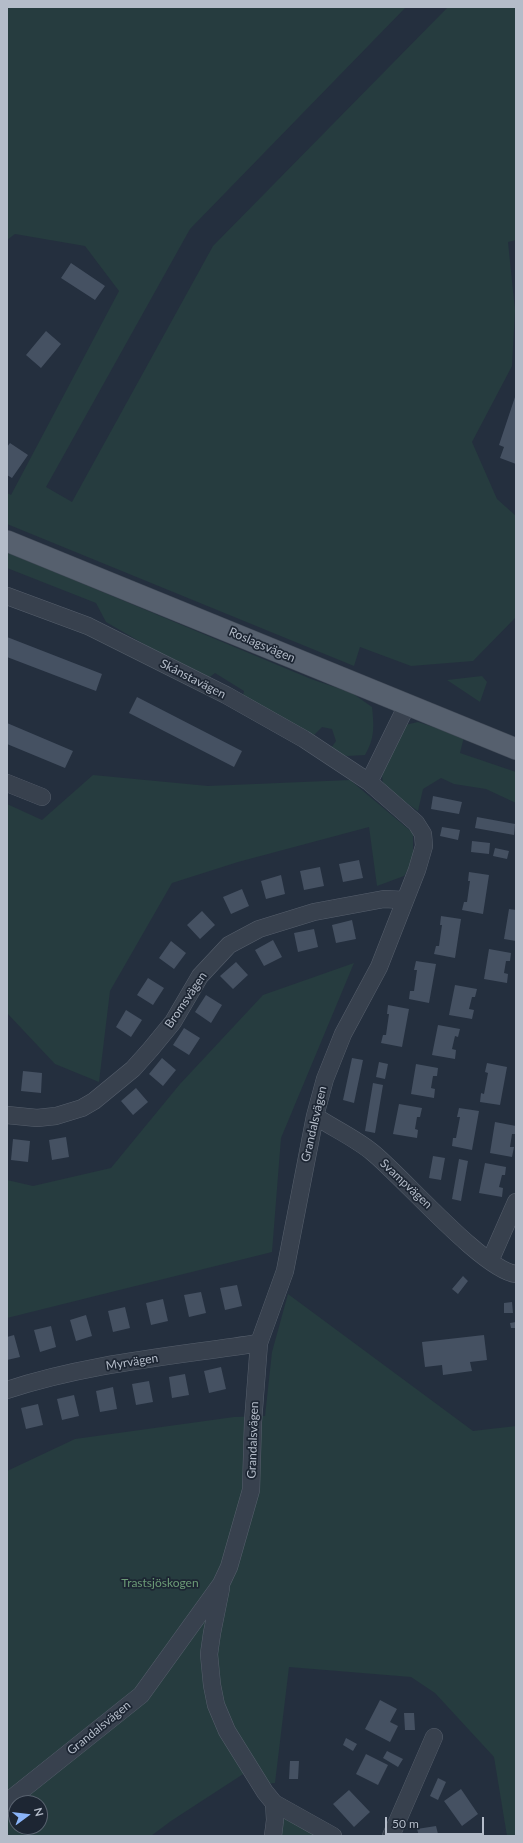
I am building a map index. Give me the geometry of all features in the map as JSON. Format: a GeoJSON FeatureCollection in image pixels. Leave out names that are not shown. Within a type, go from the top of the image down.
{"type":"FeatureCollection","features":[{"type":"Feature","properties":{"kind":"main road","name":"Roslagsvägen"},"geometry":{"type":"LineString","coordinates":[[7,541],[516,749]]}},
{"type":"Feature","properties":{"kind":"street","name":"Skånstavägen"},"geometry":{"type":"LineString","coordinates":[[7,596],[88,626],[226,695],[304,739],[369,782]]}},
{"type":"Feature","properties":{"kind":"street"},"geometry":{"type":"LineString","coordinates":[[369,782],[407,705]]}},
{"type":"Feature","properties":{"kind":"street","name":"Grandalsvägen"},"geometry":{"type":"LineString","coordinates":[[7,1802],[141,1695],[221,1584],[229,1567],[251,1490],[253,1422],[259,1343],[285,1271],[315,1116],[325,1079],[343,1034],[379,967],[417,870],[424,846],[423,834],[416,823],[369,782]]}},
{"type":"Feature","properties":{"kind":"street"},"geometry":{"type":"LineString","coordinates":[[7,783],[42,797]]}},
{"type":"Feature","properties":{"kind":"street","name":"Bromsvägen"},"geometry":{"type":"LineString","coordinates":[[7,1115],[37,1118],[56,1116],[82,1108],[94,1102],[133,1069],[150,1050],[173,1022],[200,976],[229,944],[260,929],[314,912],[384,899],[404,900]]}},
{"type":"Feature","properties":{"kind":"street","name":"Svampvägen"},"geometry":{"type":"LineString","coordinates":[[315,1116],[372,1152],[490,1262],[512,1274],[516,1274]]}},
{"type":"Feature","properties":{"kind":"street"},"geometry":{"type":"LineString","coordinates":[[490,1262],[516,1202]]}},
{"type":"Feature","properties":{"kind":"street","name":"Myrvägen"},"geometry":{"type":"LineString","coordinates":[[7,1390],[34,1381],[91,1368],[259,1343]]}},
{"type":"Feature","properties":{"kind":"street","name":"Grandalsvägen"},"geometry":{"type":"LineString","coordinates":[[221,1584],[209,1654],[212,1685],[216,1705],[227,1731],[265,1792],[274,1803],[332,1836]]}},
{"type":"Feature","properties":{"kind":"street"},"geometry":{"type":"LineString","coordinates":[[391,1836],[434,1738]]}},
{"type":"Feature","properties":{"kind":"street"},"geometry":{"type":"LineString","coordinates":[[274,1803],[274,1836]]}},
{"type":"Feature","properties":{"kind":"green space"},"geometry":{"type":"Polygon","coordinates":[[[7,7],[406,7],[190,229],[46,487],[72,502],[213,246],[448,7],[516,7],[516,240],[508,242],[515,310],[512,366],[472,442],[497,499],[516,516],[516,617],[473,661],[411,666],[360,647],[354,666],[7,524],[7,493],[11,495],[119,291],[85,246],[15,234],[7,240],[7,7]]]}},
{"type":"Feature","properties":{"kind":"green space"},"geometry":{"type":"Polygon","coordinates":[[[7,552],[311,679],[352,693],[372,707],[373,732],[371,743],[365,755],[347,756],[329,751],[336,741],[332,729],[322,727],[314,735],[242,700],[244,691],[215,673],[206,680],[106,622],[96,603],[7,568],[7,552]]]}},
{"type":"Feature","properties":{"kind":"green space"},"geometry":{"type":"Polygon","coordinates":[[[482,676],[487,682],[480,702],[447,680],[482,676]]]}},
{"type":"Feature","properties":{"kind":"green space"},"geometry":{"type":"Polygon","coordinates":[[[418,722],[464,737],[460,753],[516,772],[516,803],[486,789],[454,784],[441,778],[423,789],[418,811],[393,793],[386,787],[383,781],[382,774],[384,765],[392,747],[405,725],[418,722]]]}},
{"type":"Feature","properties":{"kind":"green space"},"geometry":{"type":"Polygon","coordinates":[[[93,775],[208,786],[350,780],[413,833],[413,861],[404,876],[377,886],[369,827],[238,862],[172,883],[110,991],[99,1082],[55,1064],[7,1013],[7,804],[42,820],[93,775]]]}},
{"type":"Feature","properties":{"kind":"green space"},"geometry":{"type":"Polygon","coordinates":[[[354,963],[281,1138],[272,1252],[7,1318],[7,1180],[33,1186],[111,1168],[180,1084],[263,995],[354,963]]]}},
{"type":"Feature","properties":{"kind":"green space","name":"Trastsjöskogen"},"geometry":{"type":"Polygon","coordinates":[[[288,1294],[473,1431],[516,1426],[516,1836],[507,1836],[494,1757],[435,1693],[411,1677],[289,1667],[275,1783],[264,1784],[254,1767],[171,1821],[151,1836],[7,1836],[7,1471],[75,1439],[234,1417],[265,1416],[272,1352],[288,1294]]]}},
{"type":"Feature","properties":{"kind":"green space"},"geometry":{"type":"Polygon","coordinates":[[[279,1813],[317,1836],[277,1836],[279,1813]]]}},
{"type":"Feature","properties":{"kind":"building"},"geometry":{"type":"Polygon","coordinates":[[[71,263],[105,286],[95,300],[61,278],[71,263]]]}},
{"type":"Feature","properties":{"kind":"building"},"geometry":{"type":"Polygon","coordinates":[[[46,331],[61,344],[41,368],[26,355],[46,331]]]}},
{"type":"Feature","properties":{"kind":"building"},"geometry":{"type":"Polygon","coordinates":[[[516,394],[516,464],[500,458],[504,447],[499,445],[516,394]]]}},
{"type":"Feature","properties":{"kind":"building"},"geometry":{"type":"Polygon","coordinates":[[[10,443],[28,455],[12,478],[7,475],[7,447],[10,443]]]}},
{"type":"Feature","properties":{"kind":"building"},"geometry":{"type":"Polygon","coordinates":[[[7,637],[102,674],[96,691],[7,657],[7,637]]]}},
{"type":"Feature","properties":{"kind":"building"},"geometry":{"type":"Polygon","coordinates":[[[137,697],[242,751],[234,767],[129,713],[137,697]]]}},
{"type":"Feature","properties":{"kind":"building"},"geometry":{"type":"Polygon","coordinates":[[[7,723],[73,751],[65,768],[7,744],[7,723]]]}},
{"type":"Feature","properties":{"kind":"building"},"geometry":{"type":"Polygon","coordinates":[[[433,796],[462,802],[459,814],[431,809],[433,796]]]}},
{"type":"Feature","properties":{"kind":"building"},"geometry":{"type":"Polygon","coordinates":[[[477,817],[515,824],[514,835],[475,828],[477,817]]]}},
{"type":"Feature","properties":{"kind":"building"},"geometry":{"type":"Polygon","coordinates":[[[442,827],[460,830],[458,840],[440,836],[442,827]]]}},
{"type":"Feature","properties":{"kind":"building"},"geometry":{"type":"Polygon","coordinates":[[[472,841],[490,843],[489,854],[471,852],[472,841]]]}},
{"type":"Feature","properties":{"kind":"building"},"geometry":{"type":"Polygon","coordinates":[[[495,848],[509,851],[507,859],[493,856],[495,848]]]}},
{"type":"Feature","properties":{"kind":"building"},"geometry":{"type":"Polygon","coordinates":[[[359,860],[363,878],[343,882],[339,864],[359,860]]]}},
{"type":"Feature","properties":{"kind":"building"},"geometry":{"type":"Polygon","coordinates":[[[320,867],[324,886],[304,890],[300,871],[320,867]]]}},
{"type":"Feature","properties":{"kind":"building"},"geometry":{"type":"Polygon","coordinates":[[[469,872],[489,875],[483,914],[462,910],[464,902],[467,902],[470,881],[468,881],[469,872]]]}},
{"type":"Feature","properties":{"kind":"building"},"geometry":{"type":"Polygon","coordinates":[[[281,875],[285,894],[266,899],[261,881],[281,875]]]}},
{"type":"Feature","properties":{"kind":"building"},"geometry":{"type":"Polygon","coordinates":[[[242,889],[249,906],[231,914],[223,897],[242,889]]]}},
{"type":"Feature","properties":{"kind":"building"},"geometry":{"type":"Polygon","coordinates":[[[509,909],[516,910],[516,941],[504,939],[509,909]]]}},
{"type":"Feature","properties":{"kind":"building"},"geometry":{"type":"Polygon","coordinates":[[[202,911],[215,925],[200,939],[187,925],[202,911]]]}},
{"type":"Feature","properties":{"kind":"building"},"geometry":{"type":"Polygon","coordinates":[[[441,916],[461,919],[455,958],[434,954],[436,946],[439,946],[442,925],[440,925],[441,916]]]}},
{"type":"Feature","properties":{"kind":"building"},"geometry":{"type":"Polygon","coordinates":[[[352,920],[356,939],[336,943],[332,925],[352,920]]]}},
{"type":"Feature","properties":{"kind":"building"},"geometry":{"type":"Polygon","coordinates":[[[314,929],[318,947],[298,952],[294,933],[314,929]]]}},
{"type":"Feature","properties":{"kind":"building"},"geometry":{"type":"Polygon","coordinates":[[[273,940],[282,957],[264,966],[255,950],[273,940]]]}},
{"type":"Feature","properties":{"kind":"building"},"geometry":{"type":"Polygon","coordinates":[[[171,941],[186,953],[174,969],[159,958],[171,941]]]}},
{"type":"Feature","properties":{"kind":"building"},"geometry":{"type":"Polygon","coordinates":[[[489,949],[511,953],[510,961],[506,961],[504,973],[508,974],[507,983],[484,979],[489,949]]]}},
{"type":"Feature","properties":{"kind":"building"},"geometry":{"type":"Polygon","coordinates":[[[416,961],[436,964],[429,1003],[409,999],[410,991],[414,991],[417,970],[414,970],[416,961]]]}},
{"type":"Feature","properties":{"kind":"building"},"geometry":{"type":"Polygon","coordinates":[[[236,962],[248,975],[233,989],[220,976],[236,962]]]}},
{"type":"Feature","properties":{"kind":"building"},"geometry":{"type":"Polygon","coordinates":[[[148,978],[164,988],[153,1005],[137,995],[148,978]]]}},
{"type":"Feature","properties":{"kind":"building"},"geometry":{"type":"Polygon","coordinates":[[[455,985],[477,989],[475,997],[472,997],[469,1009],[474,1010],[472,1019],[449,1015],[455,985]]]}},
{"type":"Feature","properties":{"kind":"building"},"geometry":{"type":"Polygon","coordinates":[[[206,995],[222,1005],[211,1023],[195,1012],[206,995]]]}},
{"type":"Feature","properties":{"kind":"building"},"geometry":{"type":"Polygon","coordinates":[[[388,1005],[409,1009],[402,1047],[381,1043],[383,1035],[386,1035],[389,1014],[387,1014],[388,1005]]]}},
{"type":"Feature","properties":{"kind":"building"},"geometry":{"type":"Polygon","coordinates":[[[126,1010],[142,1020],[131,1037],[116,1027],[126,1010]]]}},
{"type":"Feature","properties":{"kind":"building"},"geometry":{"type":"Polygon","coordinates":[[[438,1025],[460,1029],[458,1037],[455,1036],[452,1049],[456,1050],[455,1059],[432,1055],[438,1025]]]}},
{"type":"Feature","properties":{"kind":"building"},"geometry":{"type":"Polygon","coordinates":[[[184,1028],[200,1038],[189,1055],[173,1045],[184,1028]]]}},
{"type":"Feature","properties":{"kind":"building"},"geometry":{"type":"Polygon","coordinates":[[[162,1058],[176,1070],[163,1086],[149,1074],[162,1058]]]}},
{"type":"Feature","properties":{"kind":"building"},"geometry":{"type":"Polygon","coordinates":[[[352,1058],[363,1060],[354,1103],[343,1100],[352,1058]]]}},
{"type":"Feature","properties":{"kind":"building"},"geometry":{"type":"Polygon","coordinates":[[[379,1062],[388,1064],[385,1079],[376,1077],[379,1062]]]}},
{"type":"Feature","properties":{"kind":"building"},"geometry":{"type":"Polygon","coordinates":[[[487,1063],[507,1067],[500,1105],[480,1102],[481,1093],[484,1094],[488,1073],[485,1072],[487,1063]]]}},
{"type":"Feature","properties":{"kind":"building"},"geometry":{"type":"Polygon","coordinates":[[[416,1064],[438,1068],[437,1076],[433,1076],[431,1088],[435,1089],[434,1098],[411,1094],[416,1064]]]}},
{"type":"Feature","properties":{"kind":"building"},"geometry":{"type":"Polygon","coordinates":[[[23,1071],[42,1073],[41,1093],[21,1091],[23,1071]]]}},
{"type":"Feature","properties":{"kind":"building"},"geometry":{"type":"Polygon","coordinates":[[[373,1083],[383,1085],[375,1133],[365,1131],[373,1083]]]}},
{"type":"Feature","properties":{"kind":"building"},"geometry":{"type":"Polygon","coordinates":[[[136,1088],[148,1102],[133,1115],[121,1101],[136,1088]]]}},
{"type":"Feature","properties":{"kind":"building"},"geometry":{"type":"Polygon","coordinates":[[[399,1104],[422,1108],[420,1117],[417,1117],[415,1129],[418,1130],[417,1138],[393,1134],[399,1104]]]}},
{"type":"Feature","properties":{"kind":"building"},"geometry":{"type":"Polygon","coordinates":[[[459,1108],[479,1111],[472,1150],[452,1146],[453,1138],[456,1138],[460,1117],[457,1117],[459,1108]]]}},
{"type":"Feature","properties":{"kind":"building"},"geometry":{"type":"Polygon","coordinates":[[[495,1122],[516,1126],[515,1134],[512,1134],[510,1147],[514,1147],[512,1157],[490,1153],[495,1122]]]}},
{"type":"Feature","properties":{"kind":"building"},"geometry":{"type":"Polygon","coordinates":[[[66,1137],[69,1157],[52,1160],[49,1140],[66,1137]]]}},
{"type":"Feature","properties":{"kind":"building"},"geometry":{"type":"Polygon","coordinates":[[[13,1139],[30,1141],[28,1162],[11,1160],[13,1139]]]}},
{"type":"Feature","properties":{"kind":"building"},"geometry":{"type":"Polygon","coordinates":[[[433,1156],[445,1158],[441,1180],[429,1178],[433,1156]]]}},
{"type":"Feature","properties":{"kind":"building"},"geometry":{"type":"Polygon","coordinates":[[[459,1159],[468,1161],[461,1201],[452,1199],[459,1159]]]}},
{"type":"Feature","properties":{"kind":"building"},"geometry":{"type":"Polygon","coordinates":[[[485,1163],[506,1167],[505,1175],[502,1175],[499,1187],[503,1188],[502,1197],[479,1193],[485,1163]]]}},
{"type":"Feature","properties":{"kind":"building"},"geometry":{"type":"Polygon","coordinates":[[[463,1276],[468,1281],[458,1294],[452,1289],[463,1276]]]}},
{"type":"Feature","properties":{"kind":"building"},"geometry":{"type":"Polygon","coordinates":[[[237,1285],[242,1306],[225,1310],[220,1288],[237,1285]]]}},
{"type":"Feature","properties":{"kind":"building"},"geometry":{"type":"Polygon","coordinates":[[[201,1292],[206,1313],[189,1317],[184,1295],[201,1292]]]}},
{"type":"Feature","properties":{"kind":"building"},"geometry":{"type":"Polygon","coordinates":[[[163,1299],[168,1321],[151,1325],[146,1303],[163,1299]]]}},
{"type":"Feature","properties":{"kind":"building"},"geometry":{"type":"Polygon","coordinates":[[[512,1302],[513,1313],[504,1313],[504,1303],[512,1302]]]}},
{"type":"Feature","properties":{"kind":"building"},"geometry":{"type":"Polygon","coordinates":[[[125,1307],[130,1328],[113,1332],[108,1311],[125,1307]]]}},
{"type":"Feature","properties":{"kind":"building"},"geometry":{"type":"Polygon","coordinates":[[[86,1315],[92,1336],[76,1341],[70,1320],[86,1315]]]}},
{"type":"Feature","properties":{"kind":"building"},"geometry":{"type":"Polygon","coordinates":[[[516,1322],[516,1328],[511,1328],[510,1323],[516,1322]]]}},
{"type":"Feature","properties":{"kind":"building"},"geometry":{"type":"Polygon","coordinates":[[[51,1326],[56,1347],[40,1352],[34,1330],[51,1326]]]}},
{"type":"Feature","properties":{"kind":"building"},"geometry":{"type":"Polygon","coordinates":[[[14,1335],[20,1357],[7,1360],[7,1337],[14,1335]]]}},
{"type":"Feature","properties":{"kind":"building"},"geometry":{"type":"Polygon","coordinates":[[[484,1335],[487,1360],[470,1362],[472,1371],[443,1375],[442,1365],[425,1367],[422,1342],[484,1335]]]}},
{"type":"Feature","properties":{"kind":"building"},"geometry":{"type":"Polygon","coordinates":[[[221,1367],[226,1389],[209,1393],[204,1371],[221,1367]]]}},
{"type":"Feature","properties":{"kind":"building"},"geometry":{"type":"Polygon","coordinates":[[[185,1374],[189,1395],[172,1398],[169,1377],[185,1374]]]}},
{"type":"Feature","properties":{"kind":"building"},"geometry":{"type":"Polygon","coordinates":[[[149,1381],[153,1402],[136,1405],[132,1384],[149,1381]]]}},
{"type":"Feature","properties":{"kind":"building"},"geometry":{"type":"Polygon","coordinates":[[[113,1387],[117,1409],[100,1412],[96,1391],[113,1387]]]}},
{"type":"Feature","properties":{"kind":"building"},"geometry":{"type":"Polygon","coordinates":[[[74,1395],[79,1416],[62,1420],[57,1399],[74,1395]]]}},
{"type":"Feature","properties":{"kind":"building"},"geometry":{"type":"Polygon","coordinates":[[[38,1404],[43,1425],[26,1429],[21,1408],[38,1404]]]}},
{"type":"Feature","properties":{"kind":"building"},"geometry":{"type":"Polygon","coordinates":[[[380,1700],[397,1709],[390,1722],[398,1726],[390,1742],[365,1729],[380,1700]]]}},
{"type":"Feature","properties":{"kind":"building"},"geometry":{"type":"Polygon","coordinates":[[[404,1713],[414,1713],[415,1730],[405,1730],[404,1713]]]}},
{"type":"Feature","properties":{"kind":"building"},"geometry":{"type":"Polygon","coordinates":[[[346,1738],[357,1744],[353,1751],[343,1745],[346,1738]]]}},
{"type":"Feature","properties":{"kind":"building"},"geometry":{"type":"Polygon","coordinates":[[[387,1751],[403,1759],[398,1767],[383,1758],[387,1751]]]}},
{"type":"Feature","properties":{"kind":"building"},"geometry":{"type":"Polygon","coordinates":[[[366,1754],[388,1765],[378,1785],[356,1774],[366,1754]]]}},
{"type":"Feature","properties":{"kind":"building"},"geometry":{"type":"Polygon","coordinates":[[[290,1761],[299,1761],[298,1779],[289,1779],[290,1761]]]}},
{"type":"Feature","properties":{"kind":"building"},"geometry":{"type":"Polygon","coordinates":[[[438,1778],[446,1782],[438,1800],[430,1796],[438,1778]]]}},
{"type":"Feature","properties":{"kind":"building"},"geometry":{"type":"Polygon","coordinates":[[[461,1789],[478,1814],[462,1826],[444,1801],[461,1789]]]}},
{"type":"Feature","properties":{"kind":"building"},"geometry":{"type":"Polygon","coordinates":[[[349,1790],[370,1812],[354,1827],[333,1804],[349,1790]]]}},
{"type":"Feature","properties":{"kind":"building"},"geometry":{"type":"Polygon","coordinates":[[[436,1826],[438,1834],[419,1836],[417,1829],[436,1826]]]}}]}
